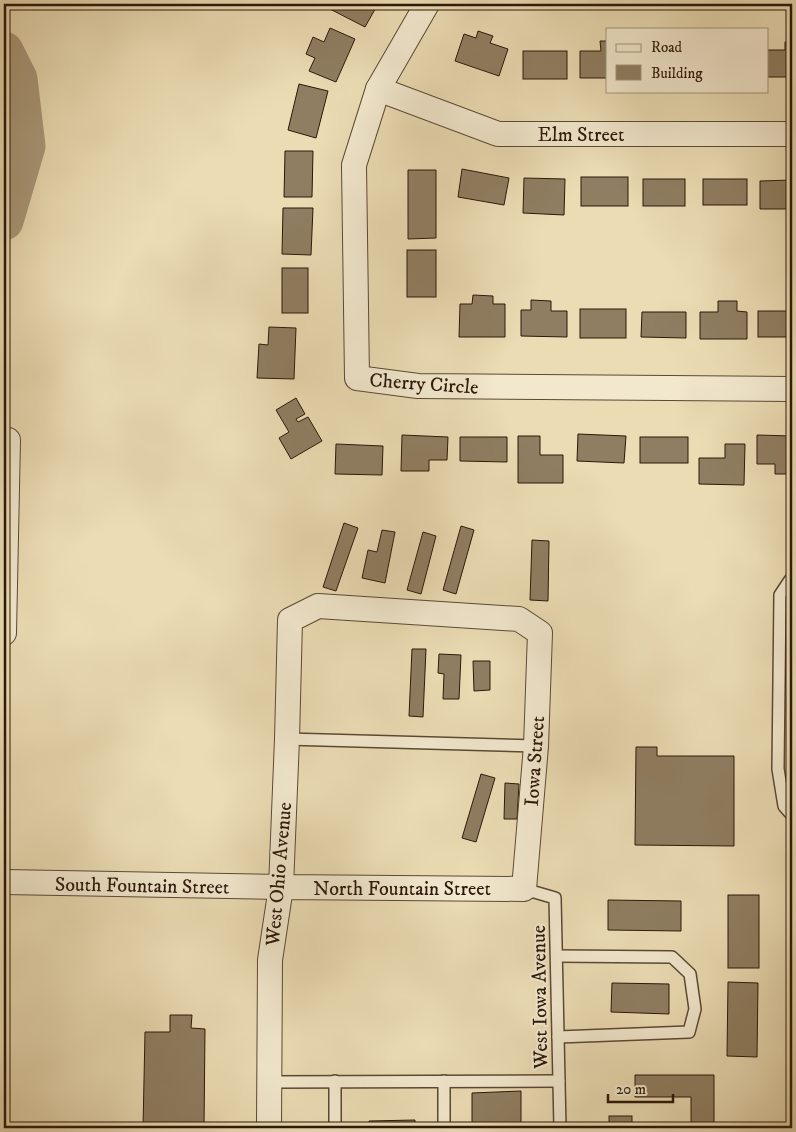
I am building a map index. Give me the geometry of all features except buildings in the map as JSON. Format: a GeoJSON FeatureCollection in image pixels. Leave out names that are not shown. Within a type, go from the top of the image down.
{"type":"FeatureCollection","features":[{"type":"Feature","properties":{"kind":"street","name":"Cherry Circle"},"geometry":{"type":"LineString","coordinates":[[427,4],[378,88],[354,165],[358,378],[418,386],[792,389]]}},
{"type":"Feature","properties":{"kind":"street","name":"Elm Street"},"geometry":{"type":"LineString","coordinates":[[378,88],[498,134],[792,134]]}},
{"type":"Feature","properties":{"kind":"street"},"geometry":{"type":"LineString","coordinates":[[4,633],[8,440]]}},
{"type":"Feature","properties":{"kind":"street","name":"Iowa Street"},"geometry":{"type":"LineString","coordinates":[[290,620],[318,606],[519,619],[540,633],[536,746],[524,889]]}},
{"type":"Feature","properties":{"kind":"street","name":"West Ohio Avenue"},"geometry":{"type":"LineString","coordinates":[[269,1128],[270,960],[281,887],[290,620]]}},
{"type":"Feature","properties":{"kind":"street","name":"South Fountain Street"},"geometry":{"type":"LineString","coordinates":[[4,882],[281,887]]}},
{"type":"Feature","properties":{"kind":"street","name":"North Fountain Street"},"geometry":{"type":"LineString","coordinates":[[281,887],[524,889]]}},
{"type":"Feature","properties":{"kind":"lane"},"geometry":{"type":"LineString","coordinates":[[792,579],[780,595],[778,769],[784,806],[792,815]]}},
{"type":"Feature","properties":{"kind":"lane"},"geometry":{"type":"LineString","coordinates":[[287,739],[536,746]]}},
{"type":"Feature","properties":{"kind":"lane","name":"West Iowa Avenue"},"geometry":{"type":"LineString","coordinates":[[524,889],[555,898],[560,1128]]}},
{"type":"Feature","properties":{"kind":"lane"},"geometry":{"type":"LineString","coordinates":[[557,956],[672,957],[690,974],[696,1009],[689,1032],[558,1037]]}},
{"type":"Feature","properties":{"kind":"lane"},"geometry":{"type":"LineString","coordinates":[[335,1081],[335,1128]]}},
{"type":"Feature","properties":{"kind":"lane"},"geometry":{"type":"LineString","coordinates":[[444,1081],[444,1128]]}},
{"type":"Feature","properties":{"kind":"lane"},"geometry":{"type":"LineString","coordinates":[[269,1082],[560,1081]]}},
{"type":"Feature","properties":{"kind":"waterway"},"geometry":{"type":"LineString","coordinates":[[4,51],[18,79],[26,146],[4,221]]}}]}
